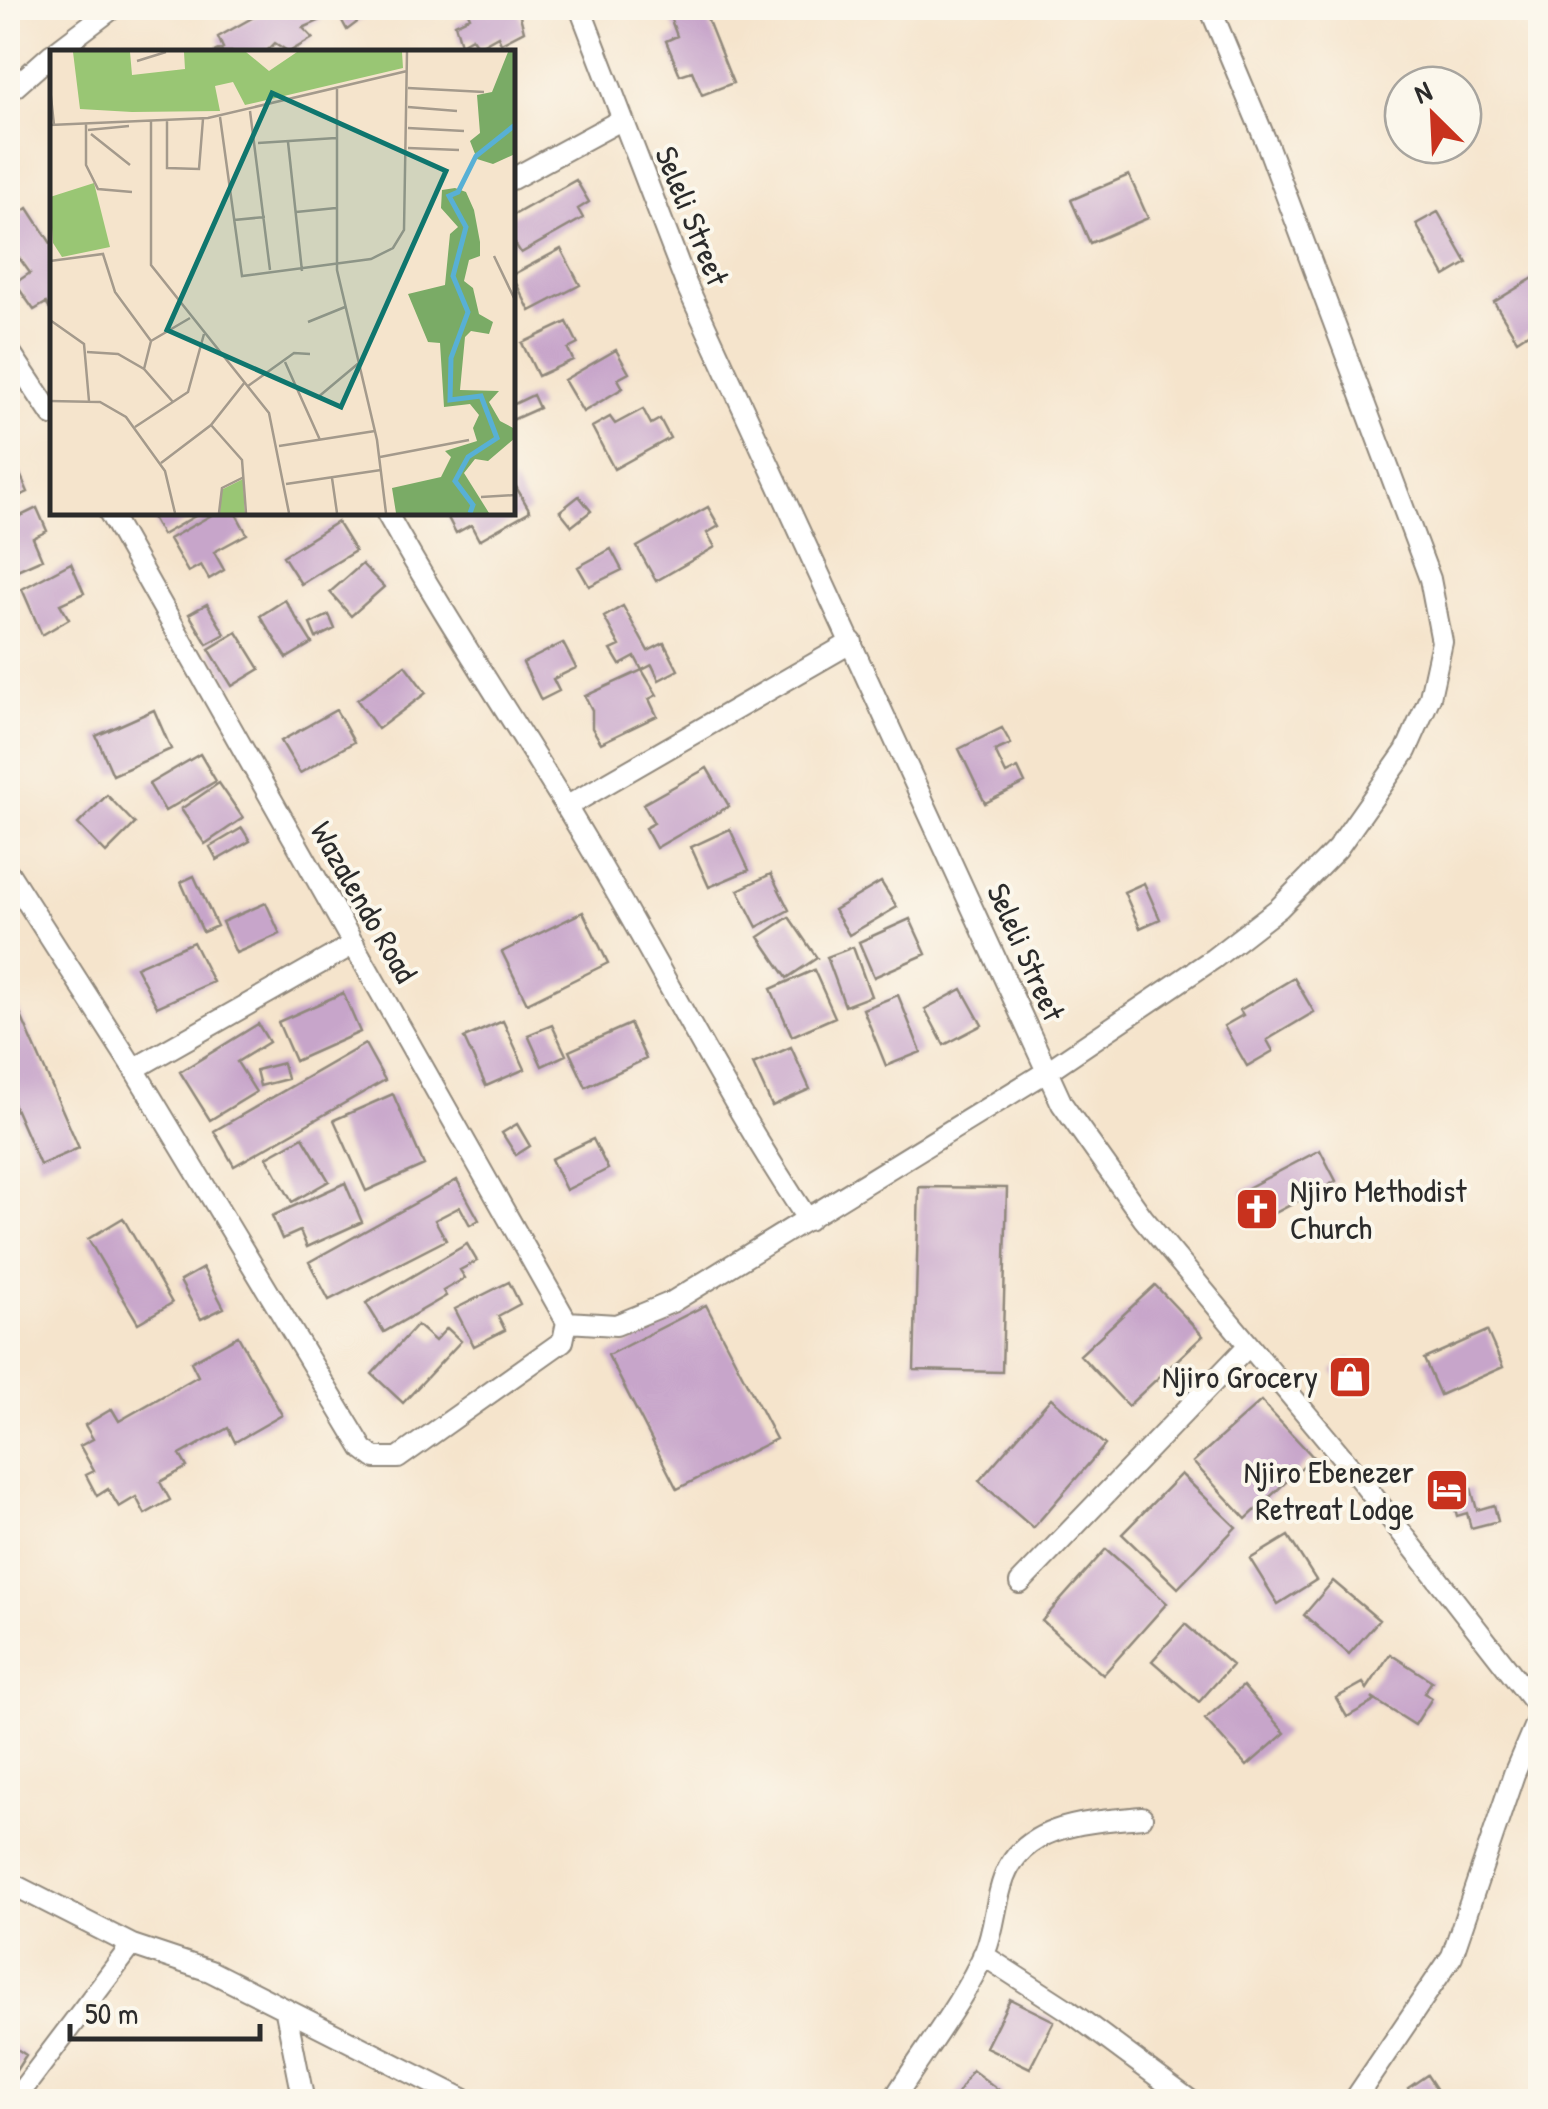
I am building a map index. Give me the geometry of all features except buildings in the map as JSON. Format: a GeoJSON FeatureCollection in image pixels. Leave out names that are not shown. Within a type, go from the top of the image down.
{"type":"FeatureCollection","features":[{"type":"Feature","properties":{"kind":"street"},"geometry":{"type":"LineString","coordinates":[[58,50],[113,8]]}},
{"type":"Feature","properties":{"kind":"street","name":"Seleli Street"},"geometry":{"type":"LineString","coordinates":[[580,8],[687,286],[1062,1104],[1143,1218],[1348,1464],[1540,1711]]}},
{"type":"Feature","properties":{"kind":"street"},"geometry":{"type":"LineString","coordinates":[[8,872],[134,1068],[350,1428],[375,1458],[398,1458],[440,1430],[563,1340],[567,1322],[616,1326],[642,1317],[808,1220],[1046,1072],[1212,959],[1279,908],[1337,850],[1406,750],[1430,697],[1442,642],[1430,579],[1396,486],[1267,144],[1210,8]]}},
{"type":"Feature","properties":{"kind":"street"},"geometry":{"type":"LineString","coordinates":[[8,93],[50,56]]}},
{"type":"Feature","properties":{"kind":"street"},"geometry":{"type":"LineString","coordinates":[[515,177],[621,120]]}},
{"type":"Feature","properties":{"kind":"street"},"geometry":{"type":"LineString","coordinates":[[8,349],[50,412]]}},
{"type":"Feature","properties":{"kind":"street","name":"Wazalendo Road"},"geometry":{"type":"LineString","coordinates":[[111,515],[567,1322]]}},
{"type":"Feature","properties":{"kind":"street"},"geometry":{"type":"LineString","coordinates":[[388,515],[474,665],[566,807],[730,1095],[808,1220]]}},
{"type":"Feature","properties":{"kind":"street"},"geometry":{"type":"LineString","coordinates":[[566,807],[852,642]]}},
{"type":"Feature","properties":{"kind":"street"},"geometry":{"type":"LineString","coordinates":[[134,1068],[354,944]]}},
{"type":"Feature","properties":{"kind":"street"},"geometry":{"type":"LineString","coordinates":[[1020,1582],[1248,1346]]}},
{"type":"Feature","properties":{"kind":"street"},"geometry":{"type":"LineString","coordinates":[[1354,2102],[1452,1956],[1514,1774],[1540,1711]]}},
{"type":"Feature","properties":{"kind":"street"},"geometry":{"type":"LineString","coordinates":[[892,2102],[984,1955],[1004,1878],[1015,1858],[1043,1834],[1077,1824],[1142,1817]]}},
{"type":"Feature","properties":{"kind":"street"},"geometry":{"type":"LineString","coordinates":[[8,1882],[132,1945],[210,1971],[469,2102]]}},
{"type":"Feature","properties":{"kind":"street"},"geometry":{"type":"LineString","coordinates":[[13,2102],[132,1945]]}},
{"type":"Feature","properties":{"kind":"street"},"geometry":{"type":"LineString","coordinates":[[984,1955],[1192,2102]]}},
{"type":"Feature","properties":{"kind":"street"},"geometry":{"type":"LineString","coordinates":[[286,2012],[304,2102]]}},
{"type":"Feature","properties":{"kind":"place","name":"Njiro Methodist Church"},"geometry":{"type":"Point","coordinates":[1257,1209]}},
{"type":"Feature","properties":{"kind":"place","name":"Njiro Grocery"},"geometry":{"type":"Point","coordinates":[1350,1377]}},
{"type":"Feature","properties":{"kind":"place","name":"Njiro Ebenezer Retreat Lodge"},"geometry":{"type":"Point","coordinates":[1447,1490]}}]}
